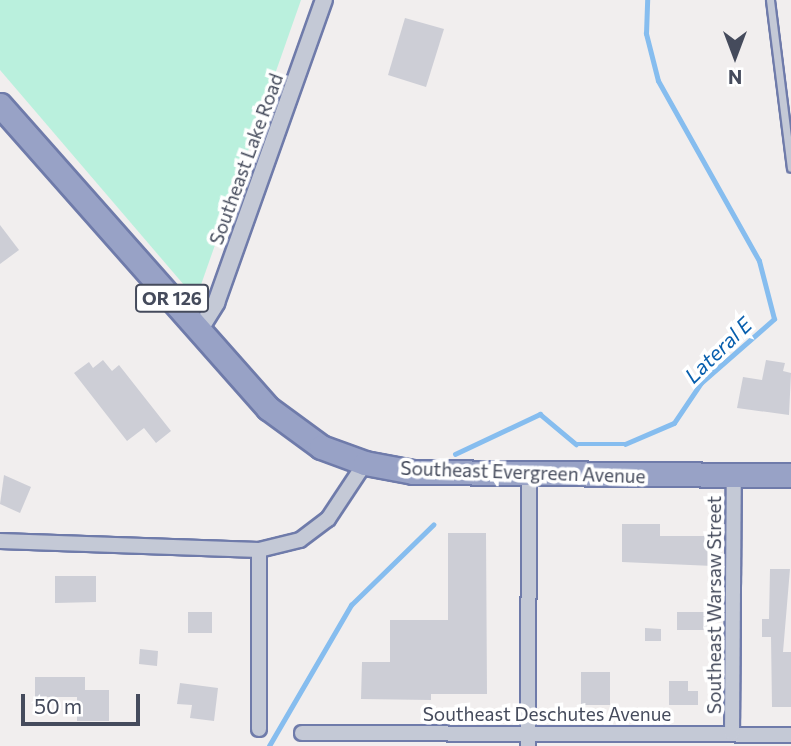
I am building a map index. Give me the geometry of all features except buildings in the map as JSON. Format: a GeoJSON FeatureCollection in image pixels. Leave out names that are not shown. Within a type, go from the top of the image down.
{"type":"FeatureCollection","features":[{"type":"Feature","properties":{"kind":"highway","name":"OR 126"},"geometry":{"type":"LineString","coordinates":[[0,105],[268,408],[297,433],[365,463]]}},
{"type":"Feature","properties":{"kind":"highway","name":"Southeast Evergreen Avenue"},"geometry":{"type":"LineString","coordinates":[[365,463],[413,472],[734,477],[791,475]]}},
{"type":"Feature","properties":{"kind":"street","name":"Southeast Lake Road"},"geometry":{"type":"LineString","coordinates":[[200,329],[216,303],[324,0]]}},
{"type":"Feature","properties":{"kind":"street"},"geometry":{"type":"LineString","coordinates":[[0,541],[259,550],[300,540],[328,519],[365,463]]}},
{"type":"Feature","properties":{"kind":"street"},"geometry":{"type":"LineString","coordinates":[[528,740],[529,474]]}},
{"type":"Feature","properties":{"kind":"street","name":"Southeast Warsaw Street"},"geometry":{"type":"LineString","coordinates":[[732,733],[734,477]]}},
{"type":"Feature","properties":{"kind":"street"},"geometry":{"type":"LineString","coordinates":[[258,729],[259,550]]}},
{"type":"Feature","properties":{"kind":"street","name":"Southeast Deschutes Avenue"},"geometry":{"type":"LineString","coordinates":[[302,733],[336,740],[528,740],[732,733],[761,740],[791,735]]}},
{"type":"Feature","properties":{"kind":"lane"},"geometry":{"type":"LineString","coordinates":[[770,0],[791,167]]}},
{"type":"Feature","properties":{"kind":"green space"},"geometry":{"type":"Polygon","coordinates":[[[0,0],[301,0],[196,299],[0,70],[0,0]]]}},
{"type":"Feature","properties":{"kind":"waterway","name":"Lateral E"},"geometry":{"type":"LineString","coordinates":[[455,454],[540,414],[576,444],[625,444],[674,423],[701,383],[774,319],[759,261],[658,81],[646,34],[647,0]]}},
{"type":"Feature","properties":{"kind":"waterway","name":"Lateral E"},"geometry":{"type":"LineString","coordinates":[[269,746],[351,605],[433,525]]}}]}
